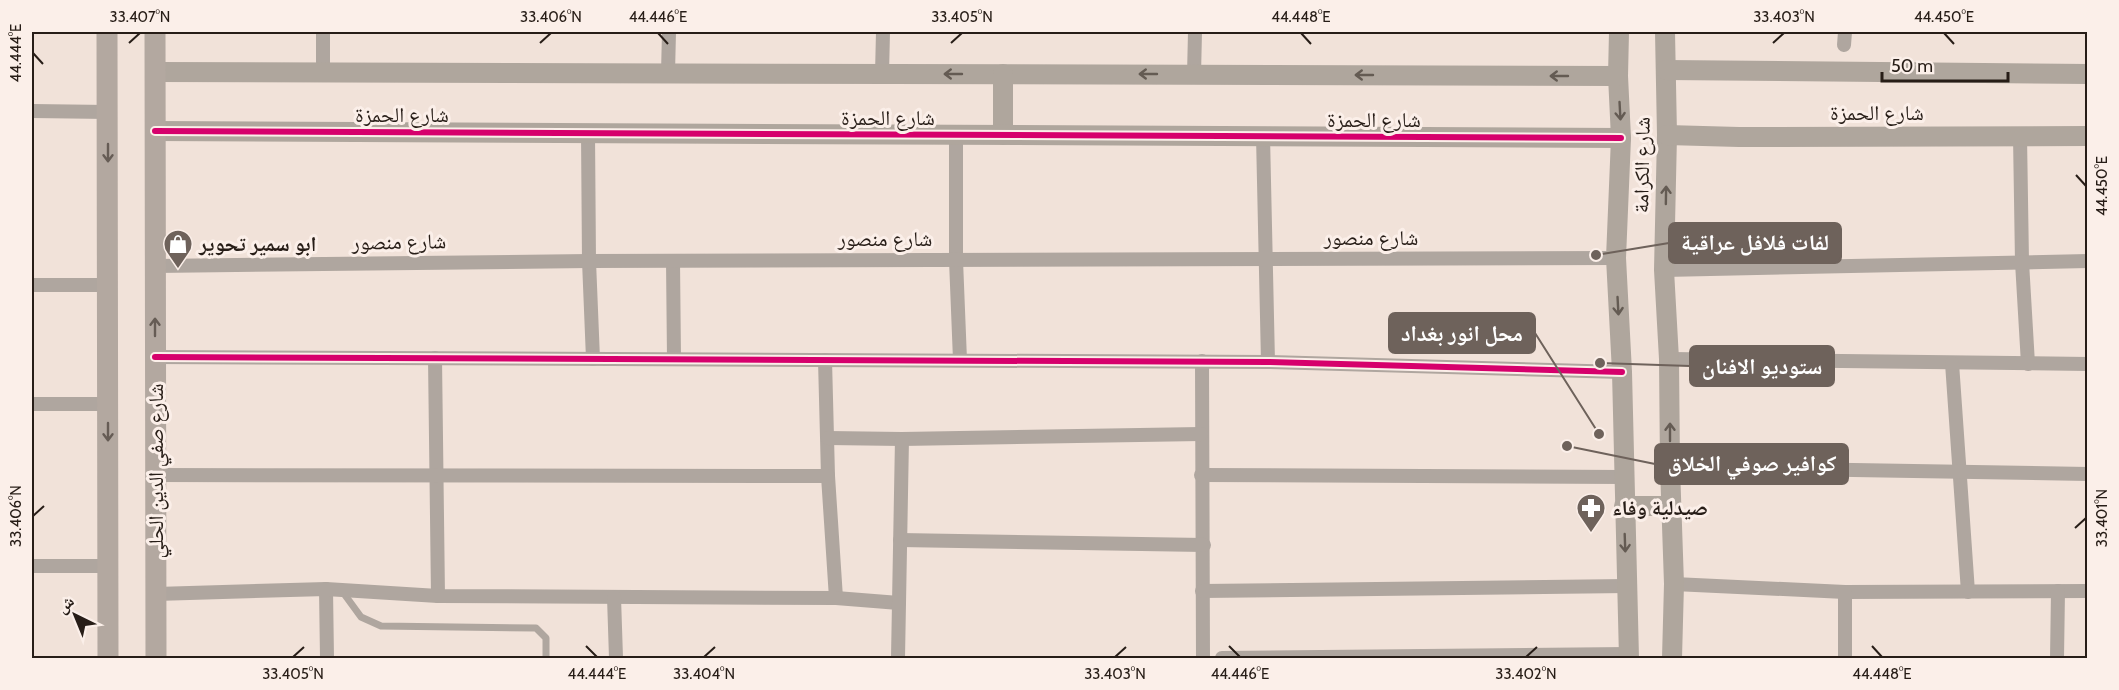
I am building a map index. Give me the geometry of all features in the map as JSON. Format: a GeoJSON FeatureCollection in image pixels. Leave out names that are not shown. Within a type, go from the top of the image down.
{"type":"FeatureCollection","features":[{"type":"Feature","properties":{"kind":"main road"},"geometry":{"type":"LineString","coordinates":[[107,32],[108,658]]}},
{"type":"Feature","properties":{"kind":"main road","name":"شارع صفي الدين الحلي"},"geometry":{"type":"LineString","coordinates":[[155,32],[156,658]]}},
{"type":"Feature","properties":{"kind":"street"},"geometry":{"type":"LineString","coordinates":[[323,32],[323,72]]}},
{"type":"Feature","properties":{"kind":"street"},"geometry":{"type":"LineString","coordinates":[[668,73],[669,32]]}},
{"type":"Feature","properties":{"kind":"street"},"geometry":{"type":"LineString","coordinates":[[882,74],[883,32]]}},
{"type":"Feature","properties":{"kind":"street"},"geometry":{"type":"LineString","coordinates":[[1194,75],[1195,32]]}},
{"type":"Feature","properties":{"kind":"street","name":"شارع الكرامة"},"geometry":{"type":"LineString","coordinates":[[1618,32],[1621,138],[1616,258],[1622,372],[1629,656]]}},
{"type":"Feature","properties":{"kind":"street","name":"شارع الكرامة"},"geometry":{"type":"LineString","coordinates":[[1665,32],[1667,135],[1664,270],[1670,359],[1670,467],[1674,584],[1672,658]]}},
{"type":"Feature","properties":{"kind":"street","name":"شارع الحمزة"},"geometry":{"type":"LineString","coordinates":[[1666,70],[2088,74]]}},
{"type":"Feature","properties":{"kind":"street","name":"شارع الحمزة"},"geometry":{"type":"LineString","coordinates":[[155,72],[1618,76]]}},
{"type":"Feature","properties":{"kind":"street"},"geometry":{"type":"LineString","coordinates":[[1002,74],[1003,135]]}},
{"type":"Feature","properties":{"kind":"street"},"geometry":{"type":"LineString","coordinates":[[32,111],[108,112]]}},
{"type":"Feature","properties":{"kind":"street","name":"شارع الحمزة"},"geometry":{"type":"LineString","coordinates":[[155,130],[1621,138]]}},
{"type":"Feature","properties":{"kind":"street"},"geometry":{"type":"LineString","coordinates":[[588,133],[592,358]]}},
{"type":"Feature","properties":{"kind":"street"},"geometry":{"type":"LineString","coordinates":[[956,135],[956,260],[960,360]]}},
{"type":"Feature","properties":{"kind":"street","name":"شارع الحمزة"},"geometry":{"type":"LineString","coordinates":[[1667,135],[1739,137],[2088,136]]}},
{"type":"Feature","properties":{"kind":"street"},"geometry":{"type":"LineString","coordinates":[[1263,136],[1268,362]]}},
{"type":"Feature","properties":{"kind":"street"},"geometry":{"type":"LineString","coordinates":[[2020,136],[2022,262],[2028,364]]}},
{"type":"Feature","properties":{"kind":"street","name":"شارع منصور"},"geometry":{"type":"LineString","coordinates":[[155,266],[589,261],[1616,258]]}},
{"type":"Feature","properties":{"kind":"street"},"geometry":{"type":"LineString","coordinates":[[673,261],[674,359]]}},
{"type":"Feature","properties":{"kind":"street"},"geometry":{"type":"LineString","coordinates":[[1664,270],[2088,261]]}},
{"type":"Feature","properties":{"kind":"street"},"geometry":{"type":"LineString","coordinates":[[32,285],[108,285]]}},
{"type":"Feature","properties":{"kind":"street"},"geometry":{"type":"LineString","coordinates":[[155,357],[1268,362],[1622,372]]}},
{"type":"Feature","properties":{"kind":"street"},"geometry":{"type":"LineString","coordinates":[[435,358],[438,596]]}},
{"type":"Feature","properties":{"kind":"street"},"geometry":{"type":"LineString","coordinates":[[1670,359],[2088,364]]}},
{"type":"Feature","properties":{"kind":"street"},"geometry":{"type":"LineString","coordinates":[[825,360],[828,476],[836,598]]}},
{"type":"Feature","properties":{"kind":"street"},"geometry":{"type":"LineString","coordinates":[[1202,362],[1203,658]]}},
{"type":"Feature","properties":{"kind":"street"},"geometry":{"type":"LineString","coordinates":[[1953,363],[1968,592]]}},
{"type":"Feature","properties":{"kind":"street"},"geometry":{"type":"LineString","coordinates":[[32,404],[108,404]]}},
{"type":"Feature","properties":{"kind":"street"},"geometry":{"type":"LineString","coordinates":[[828,438],[1201,434]]}},
{"type":"Feature","properties":{"kind":"street"},"geometry":{"type":"LineString","coordinates":[[898,658],[902,439]]}},
{"type":"Feature","properties":{"kind":"street"},"geometry":{"type":"LineString","coordinates":[[1670,467],[2088,474]]}},
{"type":"Feature","properties":{"kind":"street"},"geometry":{"type":"LineString","coordinates":[[156,475],[828,476]]}},
{"type":"Feature","properties":{"kind":"street"},"geometry":{"type":"LineString","coordinates":[[1201,475],[1623,477]]}},
{"type":"Feature","properties":{"kind":"street"},"geometry":{"type":"LineString","coordinates":[[1624,507],[1671,506]]}},
{"type":"Feature","properties":{"kind":"street"},"geometry":{"type":"LineString","coordinates":[[900,540],[1204,545]]}},
{"type":"Feature","properties":{"kind":"street"},"geometry":{"type":"LineString","coordinates":[[32,566],[108,566]]}},
{"type":"Feature","properties":{"kind":"street"},"geometry":{"type":"LineString","coordinates":[[1674,584],[1845,592],[2088,591]]}},
{"type":"Feature","properties":{"kind":"street"},"geometry":{"type":"LineString","coordinates":[[1202,591],[1627,586]]}},
{"type":"Feature","properties":{"kind":"street"},"geometry":{"type":"LineString","coordinates":[[156,594],[326,589],[438,596],[836,598],[899,603]]}},
{"type":"Feature","properties":{"kind":"street"},"geometry":{"type":"LineString","coordinates":[[326,589],[327,658]]}},
{"type":"Feature","properties":{"kind":"street"},"geometry":{"type":"LineString","coordinates":[[2057,658],[2058,591]]}},
{"type":"Feature","properties":{"kind":"street"},"geometry":{"type":"LineString","coordinates":[[1845,592],[1845,658]]}},
{"type":"Feature","properties":{"kind":"street"},"geometry":{"type":"LineString","coordinates":[[614,597],[616,658]]}},
{"type":"Feature","properties":{"kind":"street"},"geometry":{"type":"LineString","coordinates":[[1222,658],[1629,656]]}},
{"type":"Feature","properties":{"kind":"lane"},"geometry":{"type":"LineString","coordinates":[[342,590],[361,617],[381,626],[536,628],[546,638],[546,658]]}},
{"type":"Feature","properties":{"kind":"cycle path"},"geometry":{"type":"LineString","coordinates":[[155,131],[1621,138]]}},
{"type":"Feature","properties":{"kind":"cycle path"},"geometry":{"type":"LineString","coordinates":[[155,357],[1268,362],[1622,372]]}},
{"type":"Feature","properties":{"kind":"place","name":"لفات فلافل عراقية"},"geometry":{"type":"Point","coordinates":[1596,255]}},
{"type":"Feature","properties":{"kind":"place","name":"ابو سمير تحوير"},"geometry":{"type":"Point","coordinates":[178,270]}},
{"type":"Feature","properties":{"kind":"place","name":"ستوديو الافنان"},"geometry":{"type":"Point","coordinates":[1600,363]}},
{"type":"Feature","properties":{"kind":"place","name":"محل انور بغداد"},"geometry":{"type":"Point","coordinates":[1599,434]}},
{"type":"Feature","properties":{"kind":"place","name":"كوافير صوفي الخلاق"},"geometry":{"type":"Point","coordinates":[1567,446]}},
{"type":"Feature","properties":{"kind":"place","name":"صيدلية وفاء"},"geometry":{"type":"Point","coordinates":[1591,534]}}]}
